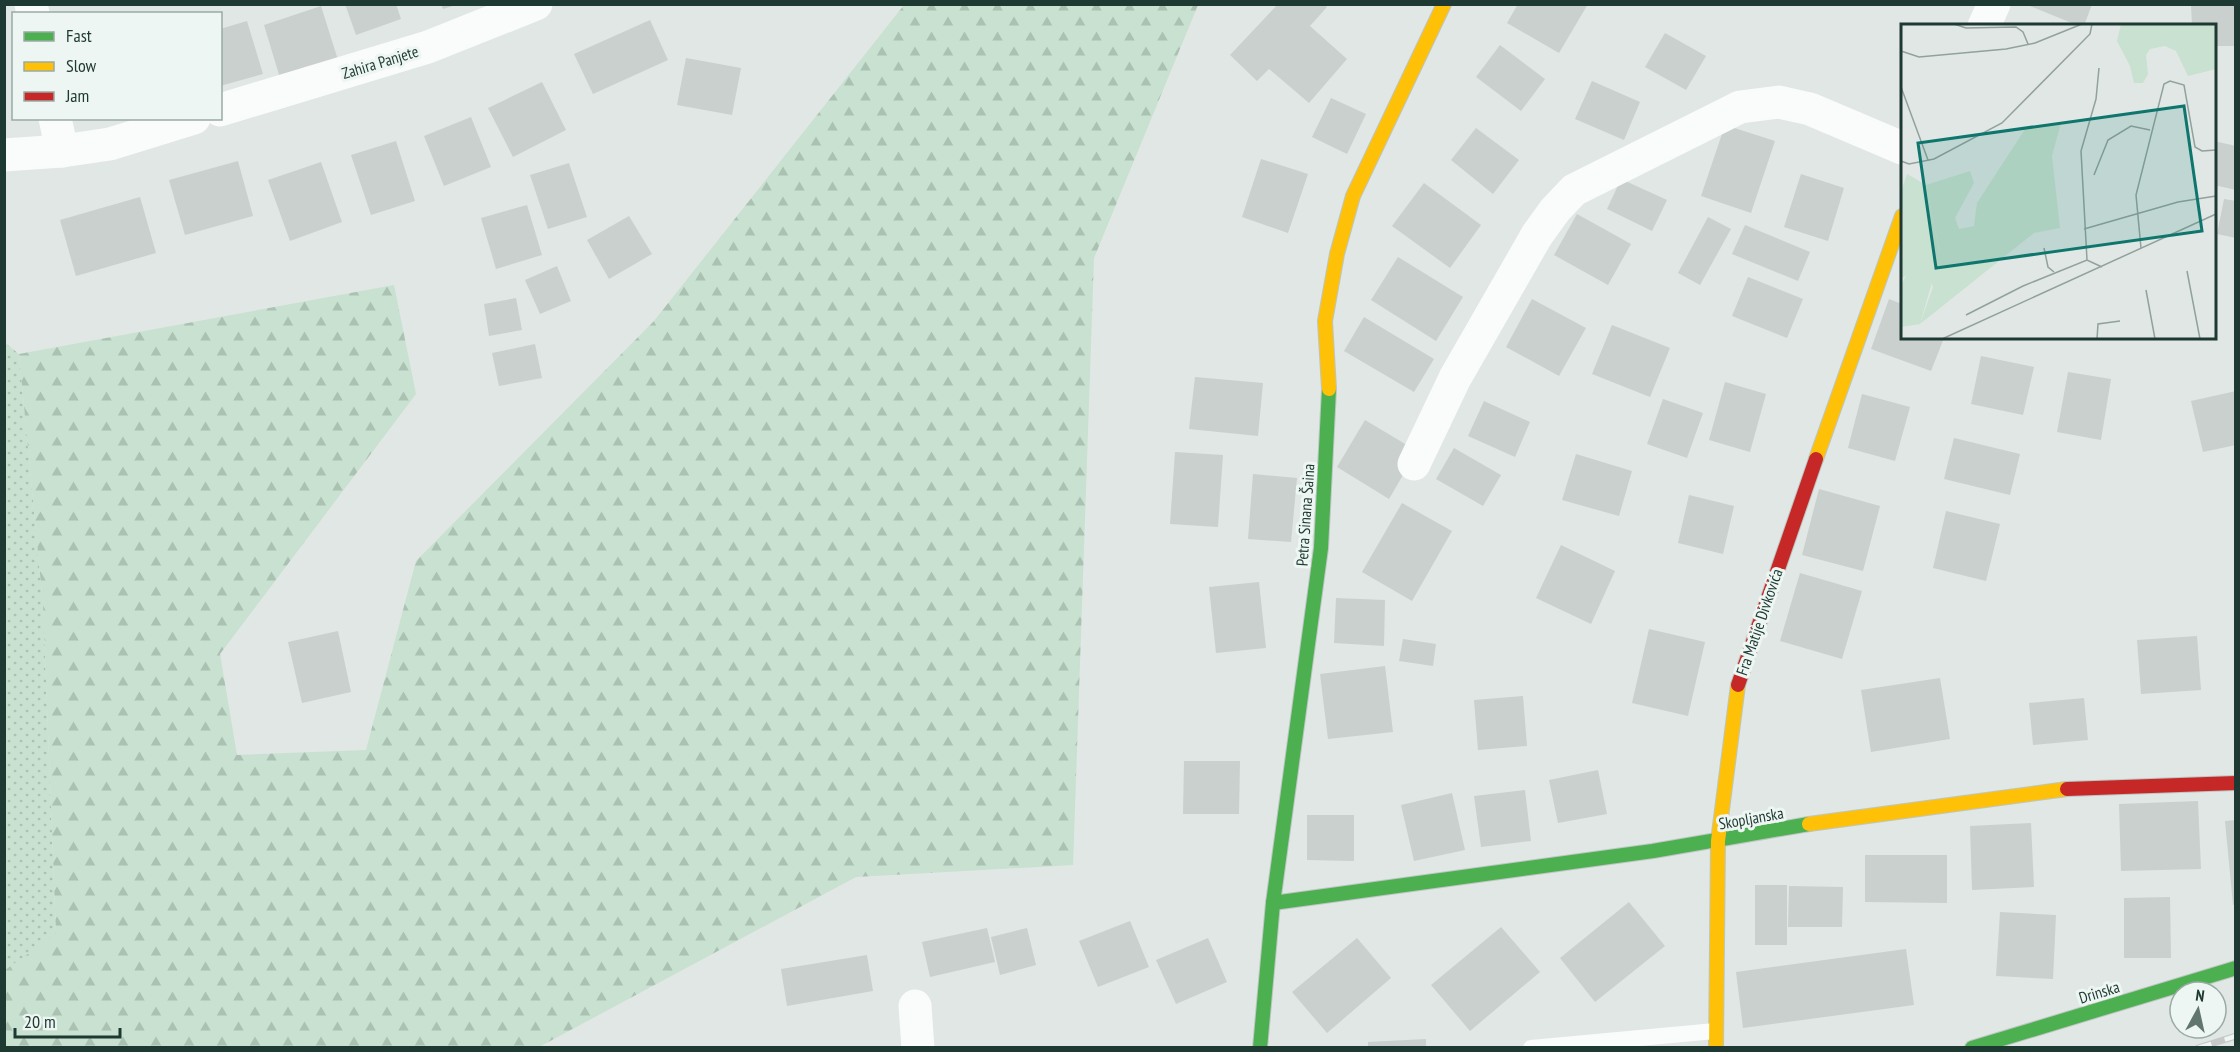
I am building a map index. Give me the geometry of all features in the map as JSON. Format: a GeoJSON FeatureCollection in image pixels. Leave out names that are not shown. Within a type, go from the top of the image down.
{"type":"FeatureCollection","features":[{"type":"Feature","properties":{"kind":"street","name":"Zahira Panjete"},"geometry":{"type":"LineString","coordinates":[[222,109],[428,47],[536,4]]}},
{"type":"Feature","properties":{"kind":"street","name":"Petra Sinana Šaina"},"geometry":{"type":"LineString","coordinates":[[1260,1047],[1273,903],[1321,548],[1329,380],[1325,321],[1337,254],[1353,196],[1444,4]]}},
{"type":"Feature","properties":{"kind":"street"},"geometry":{"type":"LineString","coordinates":[[1985,24],[1994,4]]}},
{"type":"Feature","properties":{"kind":"street"},"geometry":{"type":"LineString","coordinates":[[1414,464],[1455,378],[1537,235],[1574,190],[1740,107],[1779,102],[1810,109],[1901,148]]}},
{"type":"Feature","properties":{"kind":"street"},"geometry":{"type":"LineString","coordinates":[[55,120],[62,151]]}},
{"type":"Feature","properties":{"kind":"street"},"geometry":{"type":"LineString","coordinates":[[4,155],[62,151],[110,144],[188,120]]}},
{"type":"Feature","properties":{"kind":"street","name":"Fra Matije Divkovića"},"geometry":{"type":"LineString","coordinates":[[1716,1039],[1718,841],[1739,680],[1901,219]]}},
{"type":"Feature","properties":{"kind":"street","name":"Skopljanska"},"geometry":{"type":"LineString","coordinates":[[1273,903],[1718,841],[1782,828],[2079,787],[2235,783]]}},
{"type":"Feature","properties":{"kind":"street","name":"Drinska"},"geometry":{"type":"LineString","coordinates":[[1972,1047],[2235,968]]}},
{"type":"Feature","properties":{"kind":"street"},"geometry":{"type":"LineString","coordinates":[[915,1006],[918,1047]]}},
{"type":"Feature","properties":{"kind":"lane"},"geometry":{"type":"LineString","coordinates":[[1531,1047],[1716,1039]]}},
{"type":"Feature","properties":{"kind":"green space"},"geometry":{"type":"Polygon","coordinates":[[[904,5],[1198,5],[1094,258],[1073,865],[856,877],[539,1047],[5,1047],[5,970],[56,934],[43,605],[19,354],[394,285],[416,394],[220,654],[237,755],[366,750],[416,561],[654,321],[904,5]]]}},
{"type":"Feature","properties":{"kind":"green space"},"geometry":{"type":"Polygon","coordinates":[[[4,342],[19,354],[43,604],[56,935],[5,970],[4,342]]]}},
{"type":"Feature","properties":{"kind":"building"},"geometry":{"type":"Polygon","coordinates":[[[345,4],[396,4],[401,19],[356,35],[345,4]]]}},
{"type":"Feature","properties":{"kind":"building"},"geometry":{"type":"Polygon","coordinates":[[[441,4],[456,4],[456,5],[443,9],[441,4]]]}},
{"type":"Feature","properties":{"kind":"building"},"geometry":{"type":"Polygon","coordinates":[[[1278,4],[1323,4],[1327,7],[1310,26],[1347,59],[1309,103],[1269,69],[1257,81],[1230,55],[1278,4]]]}},
{"type":"Feature","properties":{"kind":"building"},"geometry":{"type":"Polygon","coordinates":[[[1518,4],[1588,4],[1559,53],[1507,23],[1518,4]]]}},
{"type":"Feature","properties":{"kind":"building"},"geometry":{"type":"Polygon","coordinates":[[[2025,4],[2092,4],[2085,24],[2074,24],[2025,4]]]}},
{"type":"Feature","properties":{"kind":"building"},"geometry":{"type":"Polygon","coordinates":[[[2191,5],[2236,5],[2236,46],[2216,46],[2216,24],[2192,24],[2191,5]]]}},
{"type":"Feature","properties":{"kind":"building"},"geometry":{"type":"Polygon","coordinates":[[[321,6],[338,60],[280,78],[264,25],[321,6]]]}},
{"type":"Feature","properties":{"kind":"building"},"geometry":{"type":"Polygon","coordinates":[[[650,20],[668,60],[593,94],[574,54],[650,20]]]}},
{"type":"Feature","properties":{"kind":"building"},"geometry":{"type":"Polygon","coordinates":[[[247,21],[263,74],[222,85],[222,28],[247,21]]]}},
{"type":"Feature","properties":{"kind":"building"},"geometry":{"type":"Polygon","coordinates":[[[1665,33],[1706,56],[1686,90],[1645,67],[1665,33]]]}},
{"type":"Feature","properties":{"kind":"building"},"geometry":{"type":"Polygon","coordinates":[[[1500,45],[1545,79],[1521,111],[1476,77],[1500,45]]]}},
{"type":"Feature","properties":{"kind":"building"},"geometry":{"type":"Polygon","coordinates":[[[686,58],[741,68],[732,115],[677,105],[686,58]]]}},
{"type":"Feature","properties":{"kind":"building"},"geometry":{"type":"Polygon","coordinates":[[[1592,81],[1640,102],[1624,140],[1575,119],[1592,81]]]}},
{"type":"Feature","properties":{"kind":"building"},"geometry":{"type":"Polygon","coordinates":[[[542,82],[566,130],[513,157],[488,108],[542,82]]]}},
{"type":"Feature","properties":{"kind":"building"},"geometry":{"type":"Polygon","coordinates":[[[1331,98],[1366,114],[1347,154],[1312,137],[1331,98]]]}},
{"type":"Feature","properties":{"kind":"building"},"geometry":{"type":"Polygon","coordinates":[[[471,117],[491,167],[444,186],[424,136],[471,117]]]}},
{"type":"Feature","properties":{"kind":"building"},"geometry":{"type":"Polygon","coordinates":[[[1725,125],[1775,141],[1751,213],[1701,196],[1725,125]]]}},
{"type":"Feature","properties":{"kind":"building"},"geometry":{"type":"Polygon","coordinates":[[[1476,128],[1519,160],[1493,194],[1451,160],[1476,128]]]}},
{"type":"Feature","properties":{"kind":"building"},"geometry":{"type":"Polygon","coordinates":[[[396,141],[415,201],[371,215],[351,155],[396,141]]]}},
{"type":"Feature","properties":{"kind":"building"},"geometry":{"type":"Polygon","coordinates":[[[2216,141],[2236,146],[2236,190],[2216,185],[2216,141]]]}},
{"type":"Feature","properties":{"kind":"building"},"geometry":{"type":"Polygon","coordinates":[[[1261,159],[1308,174],[1288,233],[1242,217],[1261,159]]]}},
{"type":"Feature","properties":{"kind":"building"},"geometry":{"type":"Polygon","coordinates":[[[238,161],[253,216],[185,235],[169,180],[238,161]]]}},
{"type":"Feature","properties":{"kind":"building"},"geometry":{"type":"Polygon","coordinates":[[[321,162],[342,222],[290,241],[268,180],[321,162]]]}},
{"type":"Feature","properties":{"kind":"building"},"geometry":{"type":"Polygon","coordinates":[[[569,163],[587,217],[548,229],[530,175],[569,163]]]}},
{"type":"Feature","properties":{"kind":"building"},"geometry":{"type":"Polygon","coordinates":[[[1801,174],[1844,188],[1828,241],[1784,227],[1801,174]]]}},
{"type":"Feature","properties":{"kind":"building"},"geometry":{"type":"Polygon","coordinates":[[[1621,179],[1667,200],[1652,231],[1607,209],[1621,179]]]}},
{"type":"Feature","properties":{"kind":"building"},"geometry":{"type":"Polygon","coordinates":[[[1424,183],[1481,225],[1450,268],[1392,226],[1424,183]]]}},
{"type":"Feature","properties":{"kind":"building"},"geometry":{"type":"Polygon","coordinates":[[[140,197],[156,253],[76,276],[60,220],[140,197]]]}},
{"type":"Feature","properties":{"kind":"building"},"geometry":{"type":"Polygon","coordinates":[[[2224,199],[2236,201],[2236,238],[2217,234],[2224,199]]]}},
{"type":"Feature","properties":{"kind":"building"},"geometry":{"type":"Polygon","coordinates":[[[527,205],[542,255],[496,269],[481,218],[527,205]]]}},
{"type":"Feature","properties":{"kind":"building"},"geometry":{"type":"Polygon","coordinates":[[[1577,214],[1631,244],[1608,285],[1554,255],[1577,214]]]}},
{"type":"Feature","properties":{"kind":"building"},"geometry":{"type":"Polygon","coordinates":[[[629,216],[652,254],[609,279],[587,240],[629,216]]]}},
{"type":"Feature","properties":{"kind":"building"},"geometry":{"type":"Polygon","coordinates":[[[1708,217],[1731,229],[1700,285],[1678,273],[1708,217]]]}},
{"type":"Feature","properties":{"kind":"building"},"geometry":{"type":"Polygon","coordinates":[[[1745,225],[1810,252],[1798,281],[1732,254],[1745,225]]]}},
{"type":"Feature","properties":{"kind":"building"},"geometry":{"type":"Polygon","coordinates":[[[1398,257],[1463,297],[1436,341],[1371,300],[1398,257]]]}},
{"type":"Feature","properties":{"kind":"building"},"geometry":{"type":"Polygon","coordinates":[[[557,266],[571,301],[540,314],[525,280],[557,266]]]}},
{"type":"Feature","properties":{"kind":"building"},"geometry":{"type":"Polygon","coordinates":[[[1748,277],[1803,299],[1787,338],[1732,316],[1748,277]]]}},
{"type":"Feature","properties":{"kind":"building"},"geometry":{"type":"Polygon","coordinates":[[[516,298],[522,330],[489,336],[484,304],[516,298]]]}},
{"type":"Feature","properties":{"kind":"building"},"geometry":{"type":"Polygon","coordinates":[[[1532,299],[1586,328],[1559,376],[1506,347],[1532,299]]]}},
{"type":"Feature","properties":{"kind":"building"},"geometry":{"type":"Polygon","coordinates":[[[1889,299],[1901,304],[1901,339],[1944,339],[1931,371],[1871,349],[1889,299]]]}},
{"type":"Feature","properties":{"kind":"building"},"geometry":{"type":"Polygon","coordinates":[[[1364,317],[1434,359],[1414,392],[1344,351],[1364,317]]]}},
{"type":"Feature","properties":{"kind":"building"},"geometry":{"type":"Polygon","coordinates":[[[1612,325],[1670,348],[1650,397],[1592,374],[1612,325]]]}},
{"type":"Feature","properties":{"kind":"building"},"geometry":{"type":"Polygon","coordinates":[[[535,344],[542,378],[499,386],[492,353],[535,344]]]}},
{"type":"Feature","properties":{"kind":"building"},"geometry":{"type":"Polygon","coordinates":[[[1981,356],[2034,367],[2023,415],[1971,404],[1981,356]]]}},
{"type":"Feature","properties":{"kind":"building"},"geometry":{"type":"Polygon","coordinates":[[[2068,372],[2111,379],[2101,440],[2057,432],[2068,372]]]}},
{"type":"Feature","properties":{"kind":"building"},"geometry":{"type":"Polygon","coordinates":[[[1195,377],[1263,383],[1258,436],[1189,429],[1195,377]]]}},
{"type":"Feature","properties":{"kind":"building"},"geometry":{"type":"Polygon","coordinates":[[[1725,382],[1766,394],[1750,452],[1709,440],[1725,382]]]}},
{"type":"Feature","properties":{"kind":"building"},"geometry":{"type":"Polygon","coordinates":[[[2236,391],[2236,445],[2203,452],[2191,401],[2236,391]]]}},
{"type":"Feature","properties":{"kind":"building"},"geometry":{"type":"Polygon","coordinates":[[[1862,394],[1910,407],[1895,461],[1848,448],[1862,394]]]}},
{"type":"Feature","properties":{"kind":"building"},"geometry":{"type":"Polygon","coordinates":[[[1663,399],[1703,413],[1687,458],[1647,444],[1663,399]]]}},
{"type":"Feature","properties":{"kind":"building"},"geometry":{"type":"Polygon","coordinates":[[[1484,401],[1530,422],[1515,457],[1468,436],[1484,401]]]}},
{"type":"Feature","properties":{"kind":"building"},"geometry":{"type":"Polygon","coordinates":[[[1365,420],[1417,451],[1389,499],[1337,467],[1365,420]]]}},
{"type":"Feature","properties":{"kind":"building"},"geometry":{"type":"Polygon","coordinates":[[[1954,438],[2020,454],[2010,495],[1944,479],[1954,438]]]}},
{"type":"Feature","properties":{"kind":"building"},"geometry":{"type":"Polygon","coordinates":[[[1454,448],[1501,475],[1483,506],[1436,479],[1454,448]]]}},
{"type":"Feature","properties":{"kind":"building"},"geometry":{"type":"Polygon","coordinates":[[[1175,452],[1223,455],[1218,527],[1170,524],[1175,452]]]}},
{"type":"Feature","properties":{"kind":"building"},"geometry":{"type":"Polygon","coordinates":[[[1576,454],[1632,471],[1619,516],[1562,500],[1576,454]]]}},
{"type":"Feature","properties":{"kind":"building"},"geometry":{"type":"Polygon","coordinates":[[[1253,474],[1297,478],[1291,542],[1248,539],[1253,474]]]}},
{"type":"Feature","properties":{"kind":"building"},"geometry":{"type":"Polygon","coordinates":[[[1819,489],[1880,506],[1863,571],[1802,555],[1819,489]]]}},
{"type":"Feature","properties":{"kind":"building"},"geometry":{"type":"Polygon","coordinates":[[[1689,495],[1734,506],[1723,554],[1678,543],[1689,495]]]}},
{"type":"Feature","properties":{"kind":"building"},"geometry":{"type":"Polygon","coordinates":[[[1402,503],[1452,531],[1412,601],[1362,572],[1402,503]]]}},
{"type":"Feature","properties":{"kind":"building"},"geometry":{"type":"Polygon","coordinates":[[[1946,511],[2000,524],[1986,581],[1933,568],[1946,511]]]}},
{"type":"Feature","properties":{"kind":"building"},"geometry":{"type":"Polygon","coordinates":[[[1561,545],[1615,571],[1591,624],[1536,598],[1561,545]]]}},
{"type":"Feature","properties":{"kind":"building"},"geometry":{"type":"Polygon","coordinates":[[[1800,573],[1862,591],[1842,659],[1780,641],[1800,573]]]}},
{"type":"Feature","properties":{"kind":"building"},"geometry":{"type":"Polygon","coordinates":[[[1259,582],[1266,648],[1216,653],[1209,587],[1259,582]]]}},
{"type":"Feature","properties":{"kind":"building"},"geometry":{"type":"Polygon","coordinates":[[[1336,598],[1385,600],[1384,646],[1334,643],[1336,598]]]}},
{"type":"Feature","properties":{"kind":"building"},"geometry":{"type":"Polygon","coordinates":[[[1649,629],[1705,642],[1688,716],[1632,703],[1649,629]]]}},
{"type":"Feature","properties":{"kind":"building"},"geometry":{"type":"Polygon","coordinates":[[[338,631],[351,692],[302,703],[288,642],[338,631]]]}},
{"type":"Feature","properties":{"kind":"building"},"geometry":{"type":"Polygon","coordinates":[[[2197,636],[2201,690],[2141,694],[2137,640],[2197,636]]]}},
{"type":"Feature","properties":{"kind":"building"},"geometry":{"type":"Polygon","coordinates":[[[1403,639],[1436,644],[1433,666],[1399,661],[1403,639]]]}},
{"type":"Feature","properties":{"kind":"building"},"geometry":{"type":"Polygon","coordinates":[[[1385,666],[1393,732],[1328,739],[1320,674],[1385,666]]]}},
{"type":"Feature","properties":{"kind":"building"},"geometry":{"type":"Polygon","coordinates":[[[1940,678],[1950,739],[1871,752],[1861,690],[1940,678]]]}},
{"type":"Feature","properties":{"kind":"building"},"geometry":{"type":"Polygon","coordinates":[[[1523,696],[1527,746],[1478,750],[1474,700],[1523,696]]]}},
{"type":"Feature","properties":{"kind":"building"},"geometry":{"type":"Polygon","coordinates":[[[2084,698],[2088,740],[2033,745],[2029,703],[2084,698]]]}},
{"type":"Feature","properties":{"kind":"building"},"geometry":{"type":"Polygon","coordinates":[[[1184,761],[1240,761],[1239,814],[1183,814],[1184,761]]]}},
{"type":"Feature","properties":{"kind":"building"},"geometry":{"type":"Polygon","coordinates":[[[1598,770],[1607,814],[1558,823],[1549,780],[1598,770]]]}},
{"type":"Feature","properties":{"kind":"building"},"geometry":{"type":"Polygon","coordinates":[[[1525,790],[1531,841],[1481,847],[1474,796],[1525,790]]]}},
{"type":"Feature","properties":{"kind":"building"},"geometry":{"type":"Polygon","coordinates":[[[1452,793],[1465,850],[1414,861],[1401,805],[1452,793]]]}},
{"type":"Feature","properties":{"kind":"building"},"geometry":{"type":"Polygon","coordinates":[[[2198,801],[2201,869],[2121,871],[2119,804],[2198,801]]]}},
{"type":"Feature","properties":{"kind":"building"},"geometry":{"type":"Polygon","coordinates":[[[1307,815],[1354,815],[1354,861],[1307,860],[1307,815]]]}},
{"type":"Feature","properties":{"kind":"building"},"geometry":{"type":"Polygon","coordinates":[[[2236,820],[2236,904],[2233,905],[2225,821],[2236,820]]]}},
{"type":"Feature","properties":{"kind":"building"},"geometry":{"type":"Polygon","coordinates":[[[2031,823],[2034,887],[1972,890],[1970,826],[2031,823]]]}},
{"type":"Feature","properties":{"kind":"building"},"geometry":{"type":"Polygon","coordinates":[[[1865,855],[1947,855],[1947,903],[1865,902],[1865,855]]]}},
{"type":"Feature","properties":{"kind":"building"},"geometry":{"type":"Polygon","coordinates":[[[1755,885],[1787,885],[1787,945],[1755,945],[1755,885]]]}},
{"type":"Feature","properties":{"kind":"building"},"geometry":{"type":"Polygon","coordinates":[[[1789,886],[1843,887],[1842,927],[1788,927],[1789,886]]]}},
{"type":"Feature","properties":{"kind":"building"},"geometry":{"type":"Polygon","coordinates":[[[2170,897],[2171,958],[2124,958],[2124,898],[2170,897]]]}},
{"type":"Feature","properties":{"kind":"building"},"geometry":{"type":"Polygon","coordinates":[[[1629,902],[1665,946],[1595,1002],[1560,958],[1629,902]]]}},
{"type":"Feature","properties":{"kind":"building"},"geometry":{"type":"Polygon","coordinates":[[[2000,912],[2056,915],[2053,979],[1996,976],[2000,912]]]}},
{"type":"Feature","properties":{"kind":"building"},"geometry":{"type":"Polygon","coordinates":[[[1130,921],[1149,967],[1098,987],[1079,941],[1130,921]]]}},
{"type":"Feature","properties":{"kind":"building"},"geometry":{"type":"Polygon","coordinates":[[[1501,927],[1540,972],[1470,1031],[1431,985],[1501,927]]]}},
{"type":"Feature","properties":{"kind":"building"},"geometry":{"type":"Polygon","coordinates":[[[987,928],[995,962],[930,977],[922,942],[987,928]]]}},
{"type":"Feature","properties":{"kind":"building"},"geometry":{"type":"Polygon","coordinates":[[[1027,928],[1036,965],[1000,975],[991,937],[1027,928]]]}},
{"type":"Feature","properties":{"kind":"building"},"geometry":{"type":"Polygon","coordinates":[[[1208,938],[1227,982],[1176,1004],[1156,960],[1208,938]]]}},
{"type":"Feature","properties":{"kind":"building"},"geometry":{"type":"Polygon","coordinates":[[[1357,938],[1391,978],[1327,1033],[1292,992],[1357,938]]]}},
{"type":"Feature","properties":{"kind":"building"},"geometry":{"type":"Polygon","coordinates":[[[1906,949],[1914,1005],[1743,1028],[1736,972],[1906,949]]]}},
{"type":"Feature","properties":{"kind":"building"},"geometry":{"type":"Polygon","coordinates":[[[867,955],[873,991],[787,1006],[781,969],[867,955]]]}},
{"type":"Feature","properties":{"kind":"building"},"geometry":{"type":"Polygon","coordinates":[[[1426,1039],[1426,1048],[1368,1048],[1368,1042],[1426,1039]]]}},
{"type":"Feature","properties":{"kind":"railway"},"geometry":{"type":"LineString","coordinates":[[2198,1048],[2236,1036]]}},
{"type":"Feature","properties":{"kind":"traffic: fast"},"geometry":{"type":"LineString","coordinates":[[1260,1048],[1273,903],[1321,548],[1329,389]]}},
{"type":"Feature","properties":{"kind":"traffic: fast"},"geometry":{"type":"LineString","coordinates":[[1273,903],[1653,851],[1809,824]]}},
{"type":"Feature","properties":{"kind":"traffic: fast"},"geometry":{"type":"LineString","coordinates":[[1972,1048],[2236,968]]}},
{"type":"Feature","properties":{"kind":"traffic: slow"},"geometry":{"type":"LineString","coordinates":[[1329,389],[1325,321],[1337,254],[1353,196],[1444,4]]}},
{"type":"Feature","properties":{"kind":"traffic: slow"},"geometry":{"type":"LineString","coordinates":[[1816,459],[1901,219]]}},
{"type":"Feature","properties":{"kind":"traffic: slow"},"geometry":{"type":"LineString","coordinates":[[1716,1048],[1718,841],[1738,685]]}},
{"type":"Feature","properties":{"kind":"traffic: slow"},"geometry":{"type":"LineString","coordinates":[[1809,824],[2067,789]]}},
{"type":"Feature","properties":{"kind":"traffic: jam"},"geometry":{"type":"LineString","coordinates":[[1738,685],[1816,459]]}},
{"type":"Feature","properties":{"kind":"traffic: jam"},"geometry":{"type":"LineString","coordinates":[[2067,789],[2236,783]]}}]}
